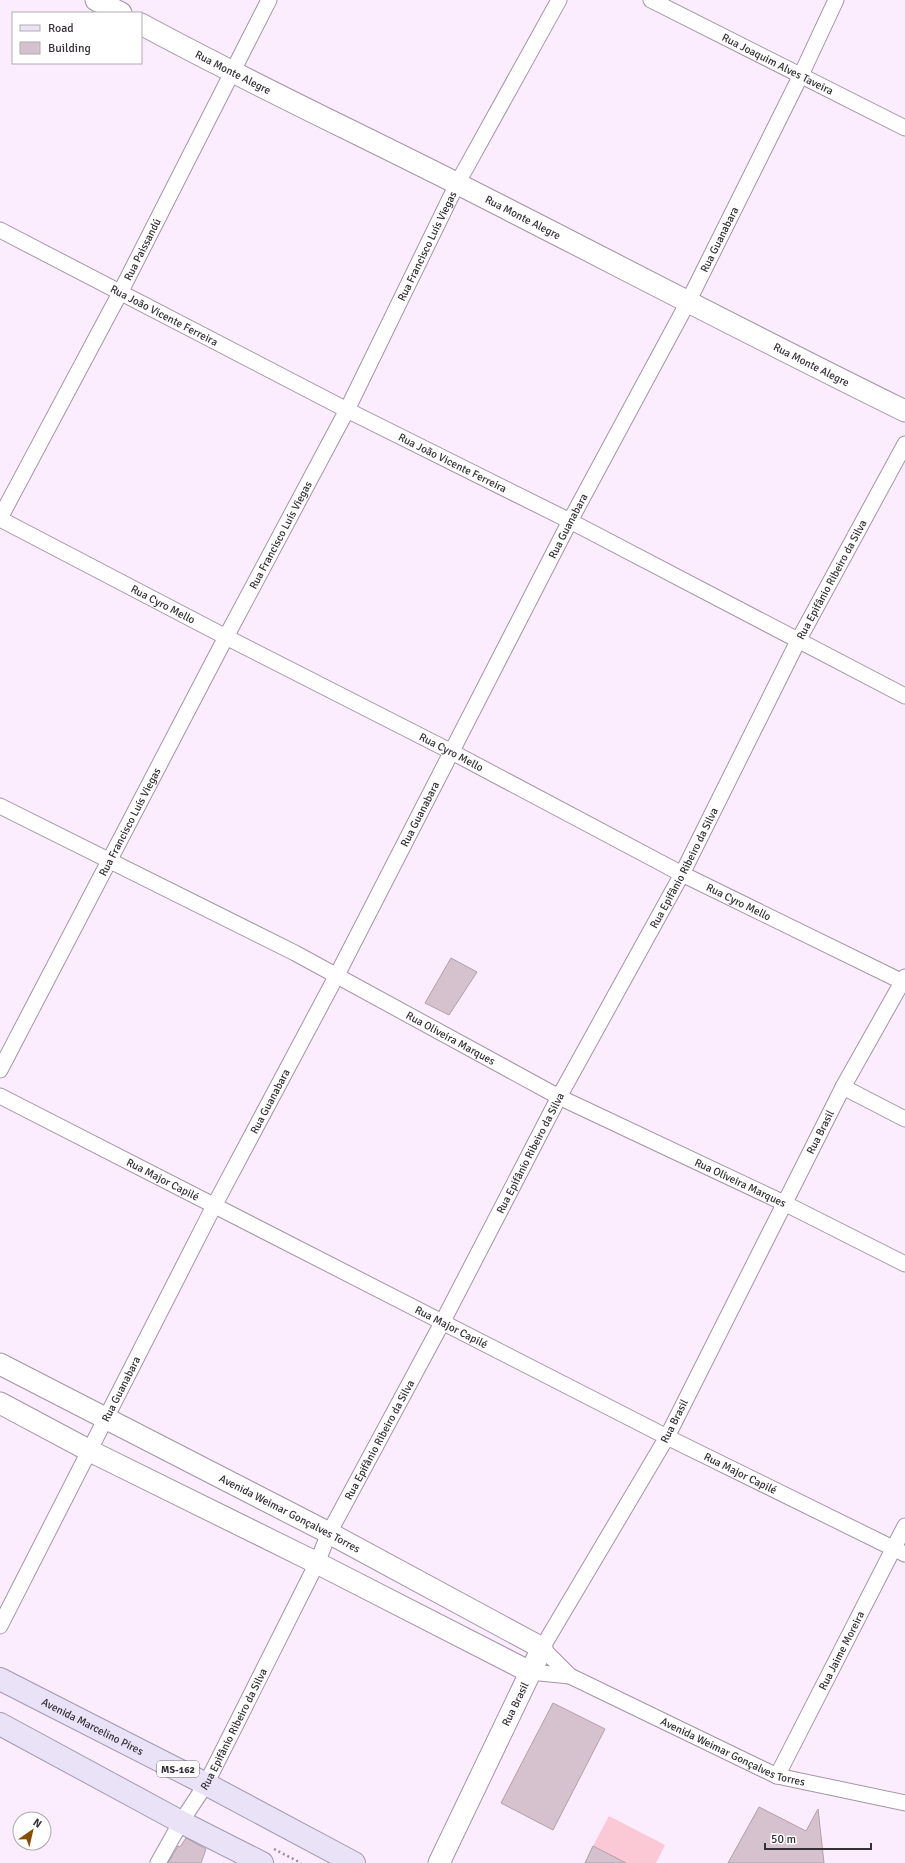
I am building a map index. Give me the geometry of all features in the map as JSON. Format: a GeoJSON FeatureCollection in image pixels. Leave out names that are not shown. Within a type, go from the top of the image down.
{"type":"FeatureCollection","features":[{"type":"Feature","properties":{"kind":"main road"},"geometry":{"type":"LineString","coordinates":[[96,0],[118,12]]}},
{"type":"Feature","properties":{"kind":"main road","name":"Rua Monte Alegre"},"geometry":{"type":"LineString","coordinates":[[142,25],[232,72],[905,411]]}},
{"type":"Feature","properties":{"kind":"main road","name":"Avenida Weimar Gonçalves Torres"},"geometry":{"type":"LineString","coordinates":[[0,1364],[329,1533],[542,1648]]}},
{"type":"Feature","properties":{"kind":"main road","name":"Avenida Weimar Gonçalves Torres"},"geometry":{"type":"LineString","coordinates":[[0,1403],[90,1451],[317,1563],[530,1672]]}},
{"type":"Feature","properties":{"kind":"main road","name":"Rua Brasil"},"geometry":{"type":"LineString","coordinates":[[439,1863],[542,1648]]}},
{"type":"Feature","properties":{"kind":"main road","name":"Avenida Marcelino Pires"},"geometry":{"type":"LineString","coordinates":[[0,1679],[206,1784],[354,1863]]}},
{"type":"Feature","properties":{"kind":"main road"},"geometry":{"type":"LineString","coordinates":[[0,1724],[181,1822],[262,1863]]}},
{"type":"Feature","properties":{"kind":"street","name":"Rua Paissandú"},"geometry":{"type":"LineString","coordinates":[[0,518],[120,293],[269,0]]}},
{"type":"Feature","properties":{"kind":"street","name":"Rua Francisco Luís Viegas"},"geometry":{"type":"LineString","coordinates":[[0,1070],[110,862],[226,637],[347,410],[457,184],[560,0]]}},
{"type":"Feature","properties":{"kind":"street","name":"Rua Joaquim Alves Taveira"},"geometry":{"type":"LineString","coordinates":[[651,0],[905,128]]}},
{"type":"Feature","properties":{"kind":"street","name":"Rua Guanabara"},"geometry":{"type":"LineString","coordinates":[[0,1626],[214,1206],[337,975],[570,521],[688,302],[801,75],[836,0]]}},
{"type":"Feature","properties":{"kind":"street","name":"Rua João Vicente Ferreira"},"geometry":{"type":"LineString","coordinates":[[0,230],[347,410],[570,521],[905,696]]}},
{"type":"Feature","properties":{"kind":"street","name":"Rua Epifânio Ribeiro da Silva"},"geometry":{"type":"LineString","coordinates":[[158,1863],[181,1822],[206,1784],[317,1563],[329,1533],[442,1323],[559,1097],[682,874],[798,641],[905,444]]}},
{"type":"Feature","properties":{"kind":"street","name":"Rua Cyro Mello"},"geometry":{"type":"LineString","coordinates":[[0,518],[226,637],[452,752],[682,874],[904,980]]}},
{"type":"Feature","properties":{"kind":"street","name":"Rua Oliveira Marques"},"geometry":{"type":"LineString","coordinates":[[0,806],[337,975],[559,1097],[784,1203],[905,1264]]}},
{"type":"Feature","properties":{"kind":"street","name":"Rua Brasil"},"geometry":{"type":"LineString","coordinates":[[542,1648],[666,1438],[843,1087],[904,980]]}},
{"type":"Feature","properties":{"kind":"street"},"geometry":{"type":"LineString","coordinates":[[843,1087],[905,1119]]}},
{"type":"Feature","properties":{"kind":"street","name":"Rua Major Capilé"},"geometry":{"type":"LineString","coordinates":[[0,1096],[666,1438],[899,1551]]}},
{"type":"Feature","properties":{"kind":"street","name":"Rua Jaime Moreira"},"geometry":{"type":"LineString","coordinates":[[777,1776],[899,1551],[905,1526]]}},
{"type":"Feature","properties":{"kind":"street","name":"Avenida Weimar Gonçalves Torres"},"geometry":{"type":"LineString","coordinates":[[542,1648],[570,1676],[777,1776],[905,1803]]}},
{"type":"Feature","properties":{"kind":"street","name":"Avenida Weimar Gonçalves Torres"},"geometry":{"type":"LineString","coordinates":[[530,1672],[570,1676]]}},
{"type":"Feature","properties":{"kind":"shaded area"},"geometry":{"type":"Polygon","coordinates":[[[609,1816],[665,1845],[656,1863],[626,1863],[593,1846],[609,1816]]]}},
{"type":"Feature","properties":{"kind":"building"},"geometry":{"type":"Polygon","coordinates":[[[451,958],[477,972],[449,1015],[425,1003],[451,958]]]}},
{"type":"Feature","properties":{"kind":"building"},"geometry":{"type":"Polygon","coordinates":[[[553,1703],[605,1729],[553,1830],[501,1803],[553,1703]]]}},
{"type":"Feature","properties":{"kind":"building"},"geometry":{"type":"Polygon","coordinates":[[[759,1807],[806,1831],[818,1809],[824,1863],[728,1863],[759,1807]]]}},
{"type":"Feature","properties":{"kind":"building"},"geometry":{"type":"Polygon","coordinates":[[[186,1838],[206,1849],[201,1863],[168,1863],[178,1846],[180,1847],[186,1838]]]}},
{"type":"Feature","properties":{"kind":"building"},"geometry":{"type":"Polygon","coordinates":[[[593,1846],[626,1863],[585,1863],[593,1846]]]}}]}
